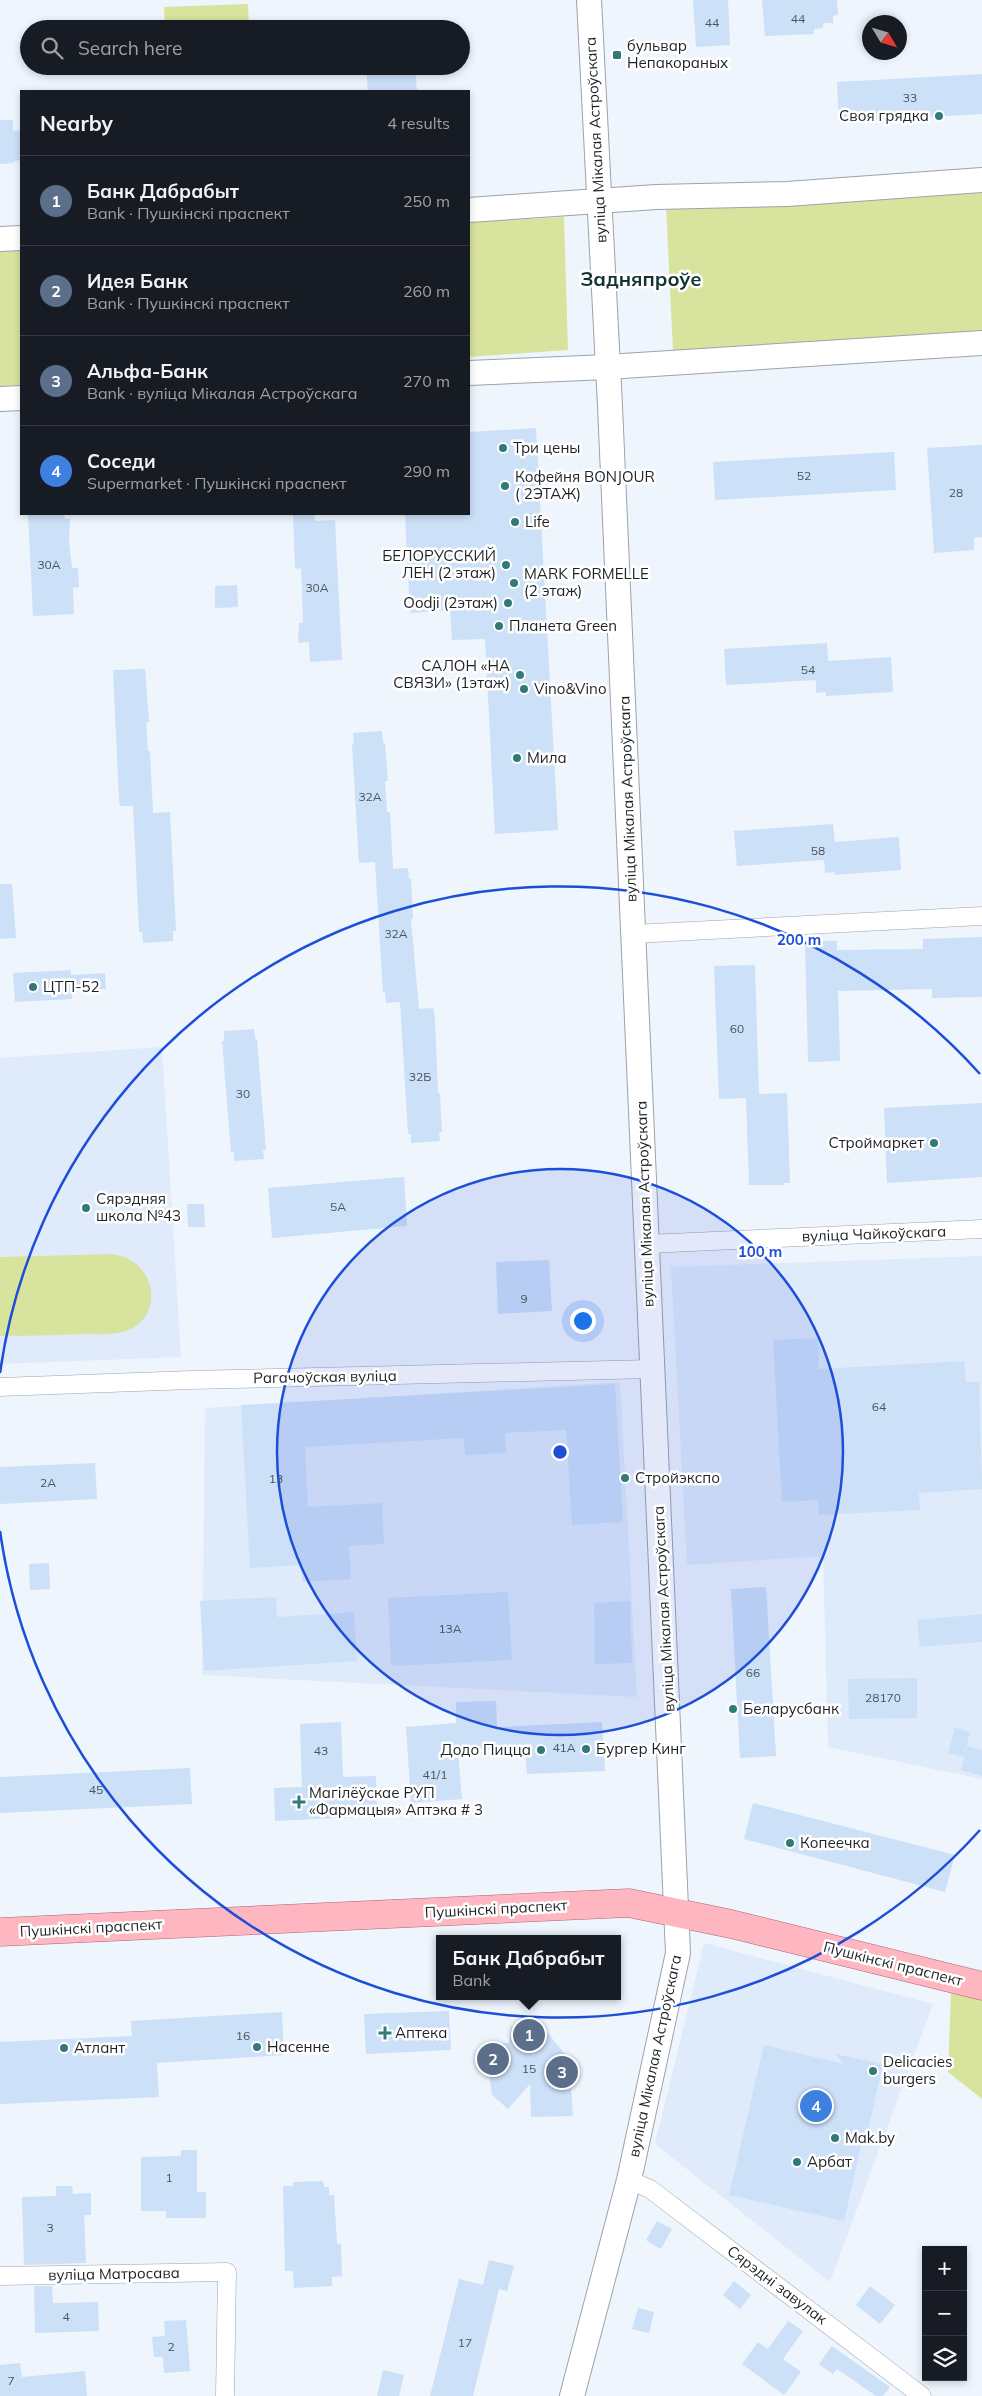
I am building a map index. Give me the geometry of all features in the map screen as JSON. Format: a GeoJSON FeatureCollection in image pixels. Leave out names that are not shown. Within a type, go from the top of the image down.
{"type":"FeatureCollection","features":[{"type":"Feature","properties":{"kind":"main road","name":"вуліца Мікалая Астроўскага"},"geometry":{"type":"LineString","coordinates":[[572,2396],[629,2180],[678,1953],[678,1912],[651,1370],[600,200],[589,0]]}},
{"type":"Feature","properties":{"kind":"main road"},"geometry":{"type":"LineString","coordinates":[[470,210],[656,197],[787,194],[982,180]]}},
{"type":"Feature","properties":{"kind":"main road"},"geometry":{"type":"LineString","coordinates":[[0,239],[20,238]]}},
{"type":"Feature","properties":{"kind":"main road"},"geometry":{"type":"LineString","coordinates":[[470,372],[607,367],[982,343]]}},
{"type":"Feature","properties":{"kind":"main road"},"geometry":{"type":"LineString","coordinates":[[0,399],[20,398]]}},
{"type":"Feature","properties":{"kind":"main road","name":"Пушкінскі праспект"},"geometry":{"type":"LineString","coordinates":[[0,1932],[629,1903],[678,1912],[982,1986]]}},
{"type":"Feature","properties":{"kind":"street"},"geometry":{"type":"LineString","coordinates":[[633,934],[982,916]]}},
{"type":"Feature","properties":{"kind":"street","name":"вуліца Чайкоўскага"},"geometry":{"type":"LineString","coordinates":[[646,1244],[982,1229]]}},
{"type":"Feature","properties":{"kind":"street","name":"Рагачоўская вуліца"},"geometry":{"type":"LineString","coordinates":[[0,1387],[191,1380],[651,1370]]}},
{"type":"Feature","properties":{"kind":"street","name":"Сярэдні завулак"},"geometry":{"type":"LineString","coordinates":[[629,2180],[650,2189],[922,2396]]}},
{"type":"Feature","properties":{"kind":"street","name":"вуліца Матросава"},"geometry":{"type":"LineString","coordinates":[[0,2276],[227,2272],[225,2396]]}},
{"type":"Feature","properties":{"kind":"shaded area","name":"Сярэдняя школа №43"},"geometry":{"type":"Polygon","coordinates":[[[162,1047],[181,1357],[0,1364],[0,1058],[162,1047]]]}},
{"type":"Feature","properties":{"kind":"shaded area"},"geometry":{"type":"Polygon","coordinates":[[[982,1256],[982,1779],[828,1747],[823,1556],[687,1565],[671,1267],[982,1256]]]}},
{"type":"Feature","properties":{"kind":"shaded area"},"geometry":{"type":"Polygon","coordinates":[[[620,1382],[637,1697],[202,1675],[205,1408],[620,1382]]]}},
{"type":"Feature","properties":{"kind":"shaded area"},"geometry":{"type":"Polygon","coordinates":[[[704,1943],[933,2004],[830,2282],[655,2144],[704,1943]]]}},
{"type":"Feature","properties":{"kind":"green space"},"geometry":{"type":"Polygon","coordinates":[[[248,4],[249,20],[165,20],[164,7],[248,4]]]}},
{"type":"Feature","properties":{"kind":"green space"},"geometry":{"type":"Polygon","coordinates":[[[982,185],[982,332],[673,351],[666,206],[982,185]]]}},
{"type":"Feature","properties":{"kind":"green space"},"geometry":{"type":"Polygon","coordinates":[[[564,217],[568,350],[470,357],[470,222],[564,217]]]}},
{"type":"Feature","properties":{"kind":"green space"},"geometry":{"type":"Polygon","coordinates":[[[20,247],[20,385],[0,386],[0,248],[20,247]]]}},
{"type":"Feature","properties":{"kind":"green space"},"geometry":{"type":"Polygon","coordinates":[[[112,1254],[128,1259],[140,1267],[147,1278],[151,1291],[151,1304],[146,1316],[136,1326],[122,1332],[108,1334],[0,1336],[0,1257],[112,1254]]]}},
{"type":"Feature","properties":{"kind":"green space"},"geometry":{"type":"Polygon","coordinates":[[[951,1992],[982,2000],[982,2099],[948,2072],[951,1992]]]}},
{"type":"Feature","properties":{"kind":"building"},"geometry":{"type":"Polygon","coordinates":[[[693,0],[728,0],[730,45],[696,47],[693,0]]]}},
{"type":"Feature","properties":{"kind":"building"},"geometry":{"type":"Polygon","coordinates":[[[762,0],[837,0],[838,15],[833,16],[833,23],[823,23],[823,28],[814,29],[814,34],[765,36],[762,0]]]}},
{"type":"Feature","properties":{"kind":"building"},"geometry":{"type":"Polygon","coordinates":[[[982,74],[982,114],[839,122],[837,82],[982,74]]]}},
{"type":"Feature","properties":{"kind":"building"},"geometry":{"type":"Polygon","coordinates":[[[367,75],[416,75],[417,90],[368,90],[367,75]]]}},
{"type":"Feature","properties":{"kind":"building"},"geometry":{"type":"Polygon","coordinates":[[[0,120],[13,120],[13,131],[20,130],[20,160],[14,161],[14,163],[0,164],[0,120]]]}},
{"type":"Feature","properties":{"kind":"building","name":"Планета Green"},"geometry":{"type":"Polygon","coordinates":[[[536,428],[558,830],[495,834],[485,639],[452,640],[450,610],[410,613],[405,515],[470,515],[470,432],[536,428]]]}},
{"type":"Feature","properties":{"kind":"building"},"geometry":{"type":"Polygon","coordinates":[[[982,445],[982,537],[974,538],[974,550],[934,553],[927,448],[982,445]]]}},
{"type":"Feature","properties":{"kind":"building"},"geometry":{"type":"Polygon","coordinates":[[[894,452],[896,490],[715,500],[713,462],[894,452]]]}},
{"type":"Feature","properties":{"kind":"building"},"geometry":{"type":"Polygon","coordinates":[[[28,515],[64,515],[65,519],[70,519],[69,542],[72,568],[78,568],[79,587],[73,588],[74,614],[33,616],[28,515]]]}},
{"type":"Feature","properties":{"kind":"building"},"geometry":{"type":"Polygon","coordinates":[[[293,515],[314,515],[315,521],[335,520],[342,660],[310,662],[309,642],[298,643],[299,623],[303,623],[302,589],[301,568],[295,569],[293,515]]]}},
{"type":"Feature","properties":{"kind":"building"},"geometry":{"type":"Polygon","coordinates":[[[237,585],[238,607],[215,608],[215,586],[237,585]]]}},
{"type":"Feature","properties":{"kind":"building"},"geometry":{"type":"Polygon","coordinates":[[[827,643],[828,661],[891,657],[893,692],[826,696],[826,692],[816,693],[816,680],[726,685],[724,649],[827,643]]]}},
{"type":"Feature","properties":{"kind":"building"},"geometry":{"type":"Polygon","coordinates":[[[145,669],[149,722],[146,722],[148,751],[150,751],[153,813],[170,812],[176,931],[173,931],[173,941],[143,943],[142,932],[139,932],[133,806],[120,806],[119,800],[113,670],[145,669]]]}},
{"type":"Feature","properties":{"kind":"building"},"geometry":{"type":"Polygon","coordinates":[[[382,731],[383,743],[385,743],[388,781],[385,781],[387,812],[390,812],[393,869],[408,868],[409,879],[411,879],[413,919],[411,919],[419,1009],[433,1008],[435,1020],[438,1093],[440,1093],[442,1132],[439,1132],[440,1141],[411,1143],[411,1134],[408,1134],[400,1002],[386,1003],[385,992],[383,993],[375,862],[359,863],[352,744],[354,744],[353,733],[382,731]]]}},
{"type":"Feature","properties":{"kind":"building"},"geometry":{"type":"Polygon","coordinates":[[[833,824],[835,842],[899,837],[901,870],[835,875],[835,872],[825,873],[824,860],[737,866],[734,831],[833,824]]]}},
{"type":"Feature","properties":{"kind":"building"},"geometry":{"type":"Polygon","coordinates":[[[0,884],[12,884],[16,938],[0,939],[0,884]]]}},
{"type":"Feature","properties":{"kind":"building"},"geometry":{"type":"Polygon","coordinates":[[[982,937],[982,997],[932,998],[932,989],[838,991],[840,1061],[808,1062],[805,941],[837,941],[837,950],[923,949],[923,939],[982,937]]]}},
{"type":"Feature","properties":{"kind":"building"},"geometry":{"type":"Polygon","coordinates":[[[755,965],[759,1094],[787,1093],[790,1183],[783,1183],[784,1185],[749,1185],[746,1098],[719,1099],[714,966],[755,965]]]}},
{"type":"Feature","properties":{"kind":"building"},"geometry":{"type":"Polygon","coordinates":[[[71,970],[71,975],[105,973],[106,989],[72,991],[72,999],[15,1002],[13,973],[71,970]]]}},
{"type":"Feature","properties":{"kind":"building"},"geometry":{"type":"Polygon","coordinates":[[[254,1029],[255,1039],[257,1039],[266,1150],[263,1150],[264,1159],[234,1161],[234,1152],[231,1152],[222,1041],[224,1041],[224,1031],[254,1029]]]}},
{"type":"Feature","properties":{"kind":"building","name":"Строймаркет"},"geometry":{"type":"Polygon","coordinates":[[[982,1103],[982,1177],[887,1183],[884,1108],[982,1103]]]}},
{"type":"Feature","properties":{"kind":"building"},"geometry":{"type":"Polygon","coordinates":[[[404,1177],[407,1226],[272,1238],[268,1188],[404,1177]]]}},
{"type":"Feature","properties":{"kind":"building"},"geometry":{"type":"Polygon","coordinates":[[[187,1204],[204,1204],[205,1227],[188,1227],[187,1204]]]}},
{"type":"Feature","properties":{"kind":"building"},"geometry":{"type":"Polygon","coordinates":[[[549,1260],[552,1311],[498,1314],[496,1262],[549,1260]]]}},
{"type":"Feature","properties":{"kind":"building"},"geometry":{"type":"Polygon","coordinates":[[[818,1338],[819,1369],[964,1361],[966,1382],[979,1382],[982,1489],[919,1493],[920,1510],[819,1515],[818,1500],[782,1502],[773,1340],[818,1338]]]}},
{"type":"Feature","properties":{"kind":"building"},"geometry":{"type":"Polygon","coordinates":[[[615,1384],[623,1522],[572,1525],[566,1430],[505,1433],[506,1453],[465,1455],[464,1438],[305,1447],[308,1507],[382,1503],[384,1544],[349,1546],[351,1579],[302,1582],[302,1565],[250,1568],[241,1405],[615,1384]]]}},
{"type":"Feature","properties":{"kind":"building"},"geometry":{"type":"Polygon","coordinates":[[[95,1463],[97,1499],[0,1504],[0,1467],[95,1463]]]}},
{"type":"Feature","properties":{"kind":"building"},"geometry":{"type":"Polygon","coordinates":[[[49,1563],[50,1589],[30,1590],[29,1564],[49,1563]]]}},
{"type":"Feature","properties":{"kind":"building"},"geometry":{"type":"Polygon","coordinates":[[[766,1587],[776,1756],[740,1758],[731,1589],[766,1587]]]}},
{"type":"Feature","properties":{"kind":"building"},"geometry":{"type":"Polygon","coordinates":[[[508,1592],[512,1660],[391,1666],[388,1598],[508,1592]]]}},
{"type":"Feature","properties":{"kind":"building"},"geometry":{"type":"Polygon","coordinates":[[[276,1597],[277,1617],[354,1612],[357,1661],[204,1671],[200,1601],[276,1597]]]}},
{"type":"Feature","properties":{"kind":"building"},"geometry":{"type":"Polygon","coordinates":[[[630,1601],[632,1663],[595,1664],[594,1603],[630,1601]]]}},
{"type":"Feature","properties":{"kind":"building"},"geometry":{"type":"Polygon","coordinates":[[[982,1614],[982,1642],[920,1647],[917,1620],[982,1614]]]}},
{"type":"Feature","properties":{"kind":"building"},"geometry":{"type":"Polygon","coordinates":[[[917,1678],[917,1718],[849,1719],[848,1679],[917,1678]]]}},
{"type":"Feature","properties":{"kind":"building"},"geometry":{"type":"Polygon","coordinates":[[[496,1701],[497,1727],[602,1722],[605,1771],[527,1774],[525,1748],[458,1751],[462,1799],[411,1803],[406,1727],[456,1723],[456,1702],[496,1701]]]}},
{"type":"Feature","properties":{"kind":"building"},"geometry":{"type":"Polygon","coordinates":[[[341,1722],[343,1777],[376,1776],[377,1816],[275,1821],[274,1788],[302,1787],[300,1724],[341,1722]]]}},
{"type":"Feature","properties":{"kind":"building"},"geometry":{"type":"Polygon","coordinates":[[[955,1728],[970,1732],[964,1757],[948,1753],[955,1728]]]}},
{"type":"Feature","properties":{"kind":"building"},"geometry":{"type":"Polygon","coordinates":[[[967,1746],[982,1750],[982,1776],[961,1770],[967,1746]]]}},
{"type":"Feature","properties":{"kind":"building"},"geometry":{"type":"Polygon","coordinates":[[[190,1768],[192,1804],[0,1813],[0,1777],[190,1768]]]}},
{"type":"Feature","properties":{"kind":"building"},"geometry":{"type":"Polygon","coordinates":[[[753,1803],[955,1855],[945,1892],[744,1839],[753,1803]]]}},
{"type":"Feature","properties":{"kind":"building"},"geometry":{"type":"Polygon","coordinates":[[[449,2011],[451,2050],[366,2054],[364,2014],[449,2011]]]}},
{"type":"Feature","properties":{"kind":"building"},"geometry":{"type":"Polygon","coordinates":[[[282,2012],[284,2055],[157,2063],[159,2097],[0,2104],[0,2042],[132,2036],[131,2021],[282,2012]]]}},
{"type":"Feature","properties":{"kind":"building"},"geometry":{"type":"Polygon","coordinates":[[[511,2027],[546,2031],[569,2059],[573,2116],[531,2117],[530,2084],[508,2109],[492,2095],[485,2044],[509,2043],[511,2027]]]}},
{"type":"Feature","properties":{"kind":"building","name":"Арбат"},"geometry":{"type":"Polygon","coordinates":[[[764,2045],[844,2064],[835,2054],[883,2064],[867,2135],[865,2128],[844,2221],[729,2195],[764,2045]]]}},
{"type":"Feature","properties":{"kind":"building"},"geometry":{"type":"Polygon","coordinates":[[[181,2150],[197,2150],[197,2192],[206,2192],[206,2218],[166,2218],[166,2211],[141,2211],[141,2157],[181,2156],[181,2150]]]}},
{"type":"Feature","properties":{"kind":"building"},"geometry":{"type":"Polygon","coordinates":[[[323,2181],[324,2187],[329,2187],[329,2195],[334,2195],[337,2244],[341,2244],[342,2276],[332,2277],[332,2286],[294,2288],[293,2271],[285,2271],[283,2186],[293,2186],[293,2182],[323,2181]]]}},
{"type":"Feature","properties":{"kind":"building"},"geometry":{"type":"Polygon","coordinates":[[[56,2186],[72,2186],[73,2194],[91,2193],[91,2215],[84,2215],[86,2263],[24,2265],[22,2197],[56,2196],[56,2186]]]}},
{"type":"Feature","properties":{"kind":"building"},"geometry":{"type":"Polygon","coordinates":[[[657,2221],[672,2229],[661,2249],[646,2240],[657,2221]]]}},
{"type":"Feature","properties":{"kind":"building"},"geometry":{"type":"Polygon","coordinates":[[[489,2260],[514,2266],[507,2291],[499,2289],[473,2396],[430,2396],[459,2279],[483,2285],[489,2260]]]}},
{"type":"Feature","properties":{"kind":"building"},"geometry":{"type":"Polygon","coordinates":[[[734,2281],[751,2295],[740,2309],[723,2295],[734,2281]]]}},
{"type":"Feature","properties":{"kind":"building"},"geometry":{"type":"Polygon","coordinates":[[[34,2286],[52,2286],[53,2303],[98,2302],[99,2331],[35,2333],[34,2286]]]}},
{"type":"Feature","properties":{"kind":"building"},"geometry":{"type":"Polygon","coordinates":[[[870,2286],[895,2305],[880,2324],[856,2305],[870,2286]]]}},
{"type":"Feature","properties":{"kind":"building"},"geometry":{"type":"Polygon","coordinates":[[[638,2308],[654,2312],[649,2333],[632,2329],[638,2308]]]}},
{"type":"Feature","properties":{"kind":"building"},"geometry":{"type":"Polygon","coordinates":[[[186,2320],[190,2371],[164,2373],[163,2357],[154,2357],[152,2337],[165,2336],[164,2321],[186,2320]]]}},
{"type":"Feature","properties":{"kind":"building"},"geometry":{"type":"Polygon","coordinates":[[[788,2321],[803,2331],[783,2359],[801,2372],[784,2395],[742,2364],[758,2342],[768,2349],[788,2321]]]}},
{"type":"Feature","properties":{"kind":"building"},"geometry":{"type":"Polygon","coordinates":[[[832,2346],[890,2387],[883,2396],[876,2396],[837,2369],[833,2374],[819,2364],[832,2346]]]}},
{"type":"Feature","properties":{"kind":"building"},"geometry":{"type":"Polygon","coordinates":[[[20,2363],[22,2377],[85,2371],[87,2396],[0,2396],[0,2365],[20,2363]]]}},
{"type":"Feature","properties":{"kind":"building"},"geometry":{"type":"Polygon","coordinates":[[[383,2370],[404,2375],[399,2396],[377,2396],[383,2370]]]}},
{"type":"Feature","properties":{"kind":"place","name":"бульвар Непакораных"},"geometry":{"type":"Point","coordinates":[617,55]}},
{"type":"Feature","properties":{"kind":"place","name":"Своя грядка"},"geometry":{"type":"Point","coordinates":[939,116]}},
{"type":"Feature","properties":{"kind":"place","name":"Три цены"},"geometry":{"type":"Point","coordinates":[503,448]}},
{"type":"Feature","properties":{"kind":"place","name":"Кофейня BONJOUR ( 2ЭТАЖ)"},"geometry":{"type":"Point","coordinates":[505,486]}},
{"type":"Feature","properties":{"kind":"place","name":"Life"},"geometry":{"type":"Point","coordinates":[515,522]}},
{"type":"Feature","properties":{"kind":"place","name":"БЕЛОРУССКИЙ ЛЕН (2 этаж)"},"geometry":{"type":"Point","coordinates":[506,565]}},
{"type":"Feature","properties":{"kind":"place","name":"MARK FORMELLE (2 этаж)"},"geometry":{"type":"Point","coordinates":[514,583]}},
{"type":"Feature","properties":{"kind":"place","name":"Oodji (2этаж)"},"geometry":{"type":"Point","coordinates":[508,603]}},
{"type":"Feature","properties":{"kind":"place","name":"Планета Green"},"geometry":{"type":"Point","coordinates":[499,626]}},
{"type":"Feature","properties":{"kind":"place","name":"САЛОН «НА СВЯЗИ» (1этаж)"},"geometry":{"type":"Point","coordinates":[520,675]}},
{"type":"Feature","properties":{"kind":"place","name":"Vino&Vino"},"geometry":{"type":"Point","coordinates":[524,689]}},
{"type":"Feature","properties":{"kind":"place","name":"Мила"},"geometry":{"type":"Point","coordinates":[517,758]}},
{"type":"Feature","properties":{"kind":"place","name":"ЦТП-52"},"geometry":{"type":"Point","coordinates":[33,987]}},
{"type":"Feature","properties":{"kind":"place","name":"Строймаркет"},"geometry":{"type":"Point","coordinates":[934,1143]}},
{"type":"Feature","properties":{"kind":"place","name":"Сярэдняя школа №43"},"geometry":{"type":"Point","coordinates":[86,1208]}},
{"type":"Feature","properties":{"kind":"place","name":"Стройэкспо"},"geometry":{"type":"Point","coordinates":[625,1478]}},
{"type":"Feature","properties":{"kind":"place","name":"Беларусбанк"},"geometry":{"type":"Point","coordinates":[733,1709]}},
{"type":"Feature","properties":{"kind":"place","name":"Бургер Кинг"},"geometry":{"type":"Point","coordinates":[586,1749]}},
{"type":"Feature","properties":{"kind":"place","name":"Додо Пицца"},"geometry":{"type":"Point","coordinates":[541,1750]}},
{"type":"Feature","properties":{"kind":"place","name":"Магілёўскае РУП «Фармацыя» Аптэка # 3"},"geometry":{"type":"Point","coordinates":[299,1802]}},
{"type":"Feature","properties":{"kind":"place","name":"Копеечка"},"geometry":{"type":"Point","coordinates":[790,1843]}},
{"type":"Feature","properties":{"kind":"place","name":"Аптека"},"geometry":{"type":"Point","coordinates":[385,2033]}},
{"type":"Feature","properties":{"kind":"place","name":"Банк Дабрабыт"},"geometry":{"type":"Point","coordinates":[529,2035]}},
{"type":"Feature","properties":{"kind":"place","name":"Насенне"},"geometry":{"type":"Point","coordinates":[257,2047]}},
{"type":"Feature","properties":{"kind":"place","name":"Атлант"},"geometry":{"type":"Point","coordinates":[64,2048]}},
{"type":"Feature","properties":{"kind":"place","name":"Идея Банк"},"geometry":{"type":"Point","coordinates":[493,2059]}},
{"type":"Feature","properties":{"kind":"place","name":"Delicacies burgers"},"geometry":{"type":"Point","coordinates":[873,2071]}},
{"type":"Feature","properties":{"kind":"place","name":"Альфа-Банк"},"geometry":{"type":"Point","coordinates":[562,2072]}},
{"type":"Feature","properties":{"kind":"place","name":"Соседи"},"geometry":{"type":"Point","coordinates":[816,2106]}},
{"type":"Feature","properties":{"kind":"place","name":"Mak.by"},"geometry":{"type":"Point","coordinates":[835,2138]}},
{"type":"Feature","properties":{"kind":"place","name":"Арбат"},"geometry":{"type":"Point","coordinates":[797,2162]}},
{"type":"Feature","properties":{"kind":"district","name":"Задняпроўе"},"geometry":{"type":"Point","coordinates":[641,279]}}]}
